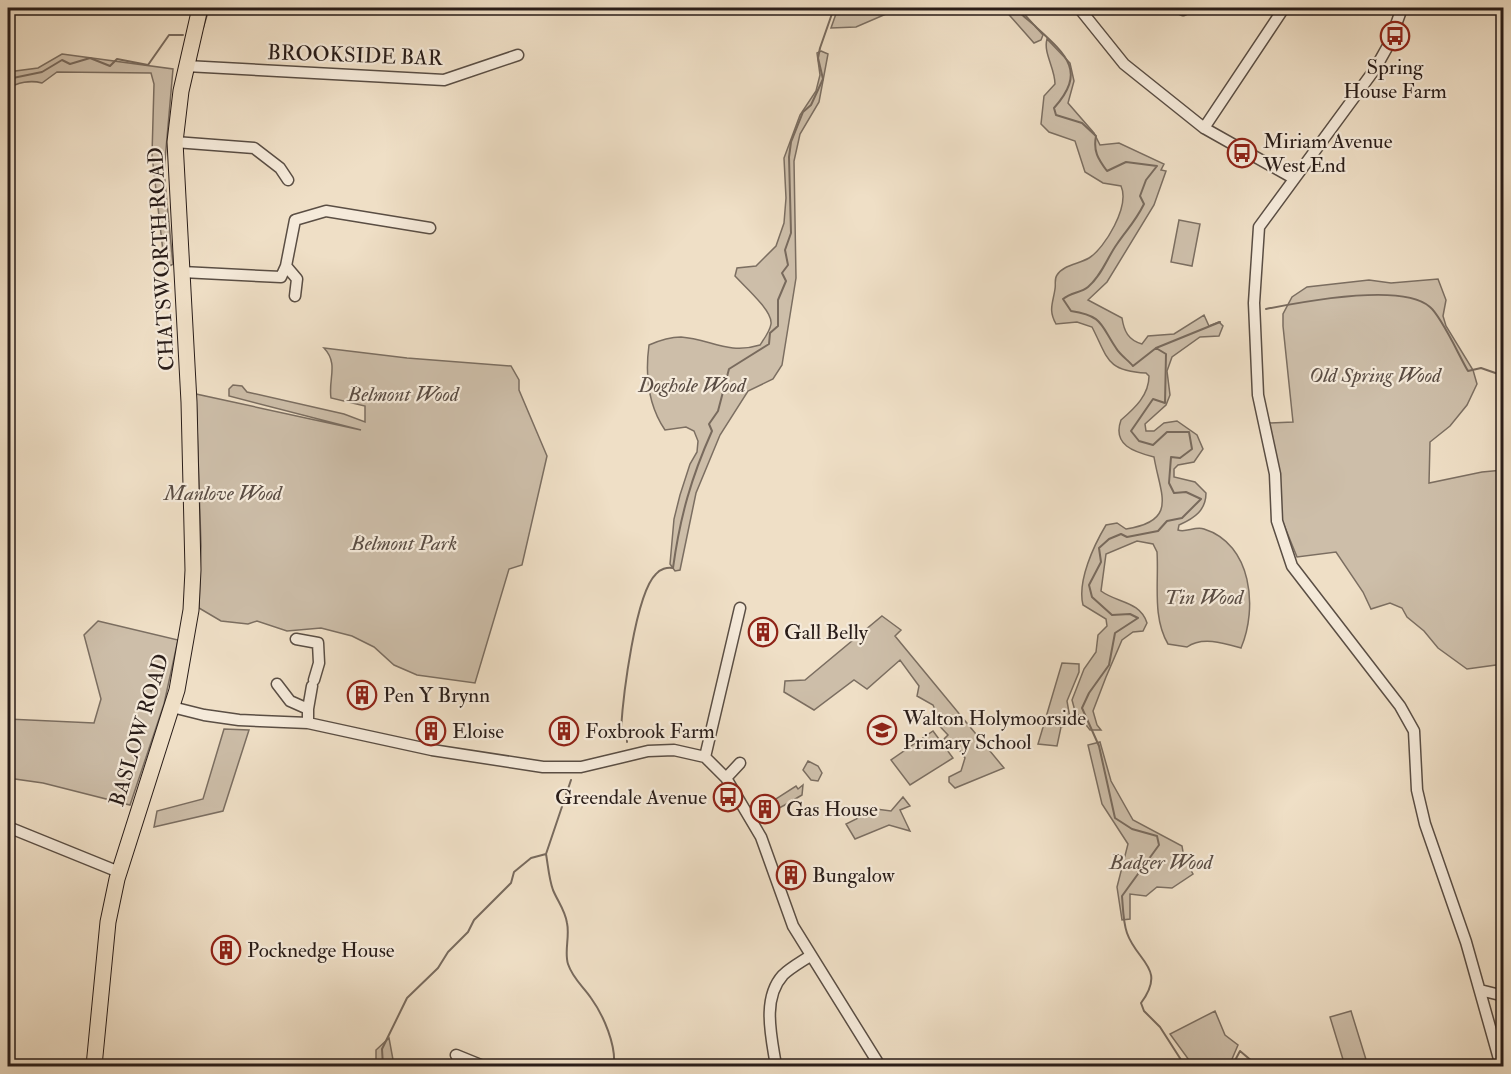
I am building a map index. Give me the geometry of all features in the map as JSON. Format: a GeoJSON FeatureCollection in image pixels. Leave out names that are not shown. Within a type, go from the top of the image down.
{"type":"FeatureCollection","features":[{"type":"Feature","properties":{"kind":"highway","name":"CHATSWORTH ROAD"},"geometry":{"type":"LineString","coordinates":[[189,402],[175,142],[186,66],[200,8]]}},
{"type":"Feature","properties":{"kind":"highway","name":"BASLOW ROAD"},"geometry":{"type":"LineString","coordinates":[[94,1066],[108,922],[119,872],[172,707],[186,648],[193,570],[189,402]]}},
{"type":"Feature","properties":{"kind":"street"},"geometry":{"type":"LineString","coordinates":[[1079,8],[1124,64],[1204,128],[1293,178]]}},
{"type":"Feature","properties":{"kind":"street"},"geometry":{"type":"LineString","coordinates":[[1179,8],[1183,10],[1186,8]]}},
{"type":"Feature","properties":{"kind":"street"},"geometry":{"type":"LineString","coordinates":[[1204,128],[1284,8]]}},
{"type":"Feature","properties":{"kind":"street"},"geometry":{"type":"LineString","coordinates":[[1402,8],[1389,44],[1375,69],[1259,227],[1254,303],[1258,395],[1275,474],[1277,521],[1292,566],[1400,706],[1414,731],[1417,790],[1424,819],[1467,942],[1501,1066]]}},
{"type":"Feature","properties":{"kind":"street","name":"BROOKSIDE BAR"},"geometry":{"type":"LineString","coordinates":[[186,66],[444,80],[518,55]]}},
{"type":"Feature","properties":{"kind":"street"},"geometry":{"type":"LineString","coordinates":[[175,142],[254,148],[280,168],[288,180]]}},
{"type":"Feature","properties":{"kind":"street"},"geometry":{"type":"LineString","coordinates":[[182,272],[281,277],[286,266],[295,220],[326,211],[430,228]]}},
{"type":"Feature","properties":{"kind":"street"},"geometry":{"type":"LineString","coordinates":[[286,266],[297,279],[295,296]]}},
{"type":"Feature","properties":{"kind":"street"},"geometry":{"type":"LineString","coordinates":[[705,757],[740,608]]}},
{"type":"Feature","properties":{"kind":"street"},"geometry":{"type":"LineString","coordinates":[[296,639],[318,643],[319,663],[308,709],[308,723]]}},
{"type":"Feature","properties":{"kind":"street"},"geometry":{"type":"LineString","coordinates":[[277,684],[290,701],[308,709]]}},
{"type":"Feature","properties":{"kind":"street"},"geometry":{"type":"LineString","coordinates":[[172,707],[204,716],[308,723],[432,750],[543,768],[582,767],[648,751],[674,750],[705,757],[726,778],[761,837],[794,926],[810,956],[879,1066]]}},
{"type":"Feature","properties":{"kind":"street"},"geometry":{"type":"LineString","coordinates":[[726,778],[740,764]]}},
{"type":"Feature","properties":{"kind":"street"},"geometry":{"type":"LineString","coordinates":[[8,826],[119,872]]}},
{"type":"Feature","properties":{"kind":"street"},"geometry":{"type":"LineString","coordinates":[[776,1066],[770,1026],[774,992],[782,976],[810,956]]}},
{"type":"Feature","properties":{"kind":"street"},"geometry":{"type":"LineString","coordinates":[[1480,990],[1501,996],[1486,1017]]}},
{"type":"Feature","properties":{"kind":"street"},"geometry":{"type":"LineString","coordinates":[[456,1055],[483,1066]]}},
{"type":"Feature","properties":{"kind":"green space"},"geometry":{"type":"Polygon","coordinates":[[[838,8],[900,8],[856,27],[831,28],[838,8]]]}},
{"type":"Feature","properties":{"kind":"green space"},"geometry":{"type":"Polygon","coordinates":[[[1003,8],[1019,8],[1043,35],[1041,40],[1034,43],[1003,8]]]}},
{"type":"Feature","properties":{"kind":"green space","name":"Tin Wood"},"geometry":{"type":"Polygon","coordinates":[[[1047,39],[1070,63],[1074,81],[1068,103],[1094,133],[1100,145],[1119,143],[1164,164],[1161,170],[1166,171],[1154,205],[1107,282],[1088,300],[1122,318],[1128,334],[1133,340],[1142,344],[1148,336],[1174,334],[1204,315],[1209,326],[1219,322],[1223,326],[1219,336],[1200,337],[1172,357],[1167,371],[1170,395],[1166,405],[1145,424],[1146,431],[1154,431],[1164,423],[1177,421],[1197,435],[1203,449],[1194,462],[1178,465],[1174,469],[1174,477],[1195,482],[1206,493],[1204,504],[1198,513],[1179,525],[1178,530],[1204,529],[1220,537],[1232,548],[1247,579],[1249,597],[1249,615],[1241,648],[1206,641],[1187,647],[1168,644],[1163,634],[1158,611],[1157,552],[1153,544],[1137,541],[1106,554],[1101,591],[1134,606],[1144,616],[1147,623],[1143,631],[1133,632],[1122,640],[1106,677],[1093,711],[1101,730],[1090,730],[1075,711],[1072,700],[1084,669],[1096,652],[1098,635],[1107,626],[1106,619],[1083,605],[1084,574],[1106,525],[1117,523],[1126,529],[1154,520],[1160,512],[1162,494],[1154,457],[1139,453],[1127,446],[1122,441],[1119,429],[1121,420],[1144,395],[1149,376],[1146,373],[1123,369],[1110,361],[1092,327],[1077,322],[1056,324],[1052,315],[1057,275],[1067,267],[1089,258],[1102,245],[1119,215],[1123,194],[1121,186],[1103,183],[1085,172],[1075,141],[1049,132],[1041,124],[1044,96],[1055,84],[1047,50],[1047,39]]]}},
{"type":"Feature","properties":{"kind":"green space","name":"Doghole Wood"},"geometry":{"type":"Polygon","coordinates":[[[821,51],[828,54],[819,102],[800,134],[794,161],[796,278],[782,365],[773,379],[748,391],[720,435],[696,493],[680,570],[675,571],[670,564],[674,519],[690,464],[697,452],[698,441],[694,431],[686,427],[665,430],[659,420],[649,389],[647,367],[649,345],[681,337],[729,347],[749,348],[760,345],[767,335],[771,324],[767,312],[735,276],[737,268],[756,266],[776,246],[784,223],[786,198],[784,158],[800,115],[816,91],[820,75],[817,53],[821,51]]]}},
{"type":"Feature","properties":{"kind":"green space"},"geometry":{"type":"Polygon","coordinates":[[[62,54],[173,69],[164,172],[173,264],[165,269],[152,155],[154,84],[151,73],[57,72],[42,83],[24,82],[8,89],[8,72],[38,68],[62,54]]]}},
{"type":"Feature","properties":{"kind":"green space"},"geometry":{"type":"Polygon","coordinates":[[[1179,220],[1200,224],[1192,266],[1171,262],[1179,220]]]}},
{"type":"Feature","properties":{"kind":"green space","name":"Old Spring Wood"},"geometry":{"type":"Polygon","coordinates":[[[1438,279],[1446,300],[1443,316],[1446,326],[1473,370],[1477,384],[1467,405],[1450,426],[1430,442],[1429,483],[1503,470],[1503,664],[1467,669],[1438,648],[1424,631],[1407,617],[1402,608],[1390,603],[1371,609],[1363,592],[1336,552],[1297,557],[1282,520],[1268,423],[1293,422],[1283,326],[1283,314],[1292,297],[1307,287],[1369,280],[1391,283],[1438,279]]]}},
{"type":"Feature","properties":{"kind":"green space","name":"Belmont Park"},"geometry":{"type":"Polygon","coordinates":[[[324,348],[407,358],[511,366],[519,380],[519,390],[547,456],[522,565],[509,569],[475,683],[417,675],[394,665],[374,647],[352,636],[321,628],[287,631],[257,621],[248,624],[221,621],[199,608],[201,546],[196,394],[361,430],[229,396],[229,389],[233,385],[242,386],[247,392],[344,414],[365,422],[365,406],[331,398],[332,366],[324,348]]]}},
{"type":"Feature","properties":{"kind":"green space"},"geometry":{"type":"Polygon","coordinates":[[[882,616],[901,630],[895,636],[1004,768],[955,788],[949,782],[949,777],[961,771],[965,758],[954,742],[944,739],[948,735],[931,717],[936,712],[933,705],[917,696],[919,686],[900,660],[867,689],[854,680],[814,710],[784,692],[785,681],[805,680],[882,616]]]}},
{"type":"Feature","properties":{"kind":"green space"},"geometry":{"type":"Polygon","coordinates":[[[98,621],[178,640],[164,704],[130,805],[43,783],[8,778],[8,719],[94,723],[101,699],[84,635],[98,621]]]}},
{"type":"Feature","properties":{"kind":"green space"},"geometry":{"type":"Polygon","coordinates":[[[1062,663],[1079,664],[1079,672],[1067,701],[1071,724],[1061,727],[1057,746],[1038,744],[1062,663]]]}},
{"type":"Feature","properties":{"kind":"green space"},"geometry":{"type":"Polygon","coordinates":[[[224,729],[249,730],[223,811],[154,827],[157,811],[203,799],[224,729]]]}},
{"type":"Feature","properties":{"kind":"green space"},"geometry":{"type":"Polygon","coordinates":[[[933,731],[953,758],[910,785],[891,760],[933,731]]]}},
{"type":"Feature","properties":{"kind":"green space","name":"Badger Wood"},"geometry":{"type":"Polygon","coordinates":[[[1100,742],[1111,781],[1133,820],[1182,846],[1184,858],[1193,874],[1172,888],[1157,887],[1146,896],[1130,894],[1130,919],[1122,920],[1117,887],[1128,844],[1102,804],[1088,745],[1100,742]]]}},
{"type":"Feature","properties":{"kind":"green space"},"geometry":{"type":"Polygon","coordinates":[[[808,761],[818,766],[822,773],[818,781],[811,780],[803,770],[808,761]]]}},
{"type":"Feature","properties":{"kind":"green space"},"geometry":{"type":"Polygon","coordinates":[[[803,785],[802,795],[787,804],[760,816],[754,813],[796,786],[798,789],[803,785]]]}},
{"type":"Feature","properties":{"kind":"green space"},"geometry":{"type":"Polygon","coordinates":[[[903,797],[910,806],[900,810],[910,831],[889,825],[855,839],[846,824],[876,809],[891,811],[903,797]]]}},
{"type":"Feature","properties":{"kind":"green space"},"geometry":{"type":"Polygon","coordinates":[[[1215,1011],[1225,1035],[1238,1045],[1229,1066],[1190,1066],[1189,1060],[1170,1034],[1215,1011]]]}},
{"type":"Feature","properties":{"kind":"green space"},"geometry":{"type":"Polygon","coordinates":[[[1351,1011],[1368,1066],[1345,1066],[1330,1017],[1351,1011]]]}},
{"type":"Feature","properties":{"kind":"green space"},"geometry":{"type":"Polygon","coordinates":[[[389,1038],[394,1065],[376,1066],[376,1050],[389,1038]]]}},
{"type":"Feature","properties":{"kind":"waterway"},"geometry":{"type":"LineString","coordinates":[[203,28],[209,8]]}},
{"type":"Feature","properties":{"kind":"waterway"},"geometry":{"type":"LineString","coordinates":[[627,742],[627,734],[621,729],[622,714],[631,647],[642,602],[656,574],[664,569],[673,568],[687,498],[712,431],[709,424],[718,411],[729,369],[769,344],[770,333],[778,326],[778,300],[786,281],[782,273],[788,265],[785,250],[791,233],[789,157],[791,142],[803,112],[811,105],[823,79],[818,58],[834,8]]}},
{"type":"Feature","properties":{"kind":"waterway"},"geometry":{"type":"LineString","coordinates":[[1016,8],[1057,47],[1069,65],[1071,74],[1069,84],[1054,108],[1056,115],[1082,123],[1096,136],[1097,155],[1107,171],[1126,162],[1157,166],[1146,180],[1140,196],[1144,204],[1141,210],[1113,249],[1097,277],[1085,289],[1063,299],[1071,311],[1100,322],[1118,351],[1133,366],[1156,348],[1166,354],[1165,403],[1153,399],[1131,431],[1139,441],[1153,445],[1167,432],[1189,432],[1192,449],[1180,458],[1171,457],[1169,483],[1174,493],[1186,492],[1201,499],[1182,518],[1167,521],[1158,531],[1127,537],[1121,534],[1109,539],[1099,548],[1101,562],[1089,585],[1092,597],[1112,615],[1130,614],[1138,618],[1115,633],[1109,665],[1089,693],[1082,708],[1099,746],[1115,818],[1132,829],[1157,836],[1159,845],[1122,896],[1124,919],[1127,933],[1151,973],[1148,991],[1141,1003],[1144,1011],[1160,1027],[1185,1066]]}},
{"type":"Feature","properties":{"kind":"waterway"},"geometry":{"type":"LineString","coordinates":[[8,79],[42,72],[62,60],[70,64],[90,58],[110,66],[117,59],[148,65],[169,35],[183,35]]}},
{"type":"Feature","properties":{"kind":"waterway"},"geometry":{"type":"LineString","coordinates":[[1266,309],[1351,296],[1397,296],[1416,300],[1435,312],[1468,371],[1481,368],[1504,376]]}},
{"type":"Feature","properties":{"kind":"waterway"},"geometry":{"type":"LineString","coordinates":[[1156,348],[1220,322]]}},
{"type":"Feature","properties":{"kind":"waterway"},"geometry":{"type":"LineString","coordinates":[[383,1066],[382,1049],[407,998],[438,968],[448,952],[468,932],[474,920],[511,883],[514,872],[531,858],[546,854],[571,780]]}},
{"type":"Feature","properties":{"kind":"waterway"},"geometry":{"type":"LineString","coordinates":[[546,854],[552,886],[567,923],[568,964],[605,1022],[613,1049],[614,1066]]}},
{"type":"Feature","properties":{"kind":"waterway"},"geometry":{"type":"LineString","coordinates":[[1232,1066],[1240,1051],[1253,1062],[1252,1066]]}},
{"type":"Feature","properties":{"kind":"place","name":"Spring House Farm"},"geometry":{"type":"Point","coordinates":[1395,36]}},
{"type":"Feature","properties":{"kind":"place","name":"Miriam Avenue West End"},"geometry":{"type":"Point","coordinates":[1242,153]}},
{"type":"Feature","properties":{"kind":"place","name":"Gall Belly"},"geometry":{"type":"Point","coordinates":[763,632]}},
{"type":"Feature","properties":{"kind":"place","name":"Pen Y Brynn"},"geometry":{"type":"Point","coordinates":[362,695]}},
{"type":"Feature","properties":{"kind":"place","name":"Walton Holymoorside Primary School"},"geometry":{"type":"Point","coordinates":[882,730]}},
{"type":"Feature","properties":{"kind":"place","name":"Eloise"},"geometry":{"type":"Point","coordinates":[431,731]}},
{"type":"Feature","properties":{"kind":"place","name":"Foxbrook Farm"},"geometry":{"type":"Point","coordinates":[564,731]}},
{"type":"Feature","properties":{"kind":"place","name":"Greendale Avenue"},"geometry":{"type":"Point","coordinates":[728,797]}},
{"type":"Feature","properties":{"kind":"place","name":"Gas House"},"geometry":{"type":"Point","coordinates":[765,809]}},
{"type":"Feature","properties":{"kind":"place","name":"Bungalow"},"geometry":{"type":"Point","coordinates":[791,875]}},
{"type":"Feature","properties":{"kind":"place","name":"Pocknedge House"},"geometry":{"type":"Point","coordinates":[226,950]}},
{"type":"Feature","properties":{"kind":"park label","name":"Belmont Wood"},"geometry":{"type":"Point","coordinates":[403,394]}},
{"type":"Feature","properties":{"kind":"park label","name":"Manlove Wood"},"geometry":{"type":"Point","coordinates":[223,493]}}]}
